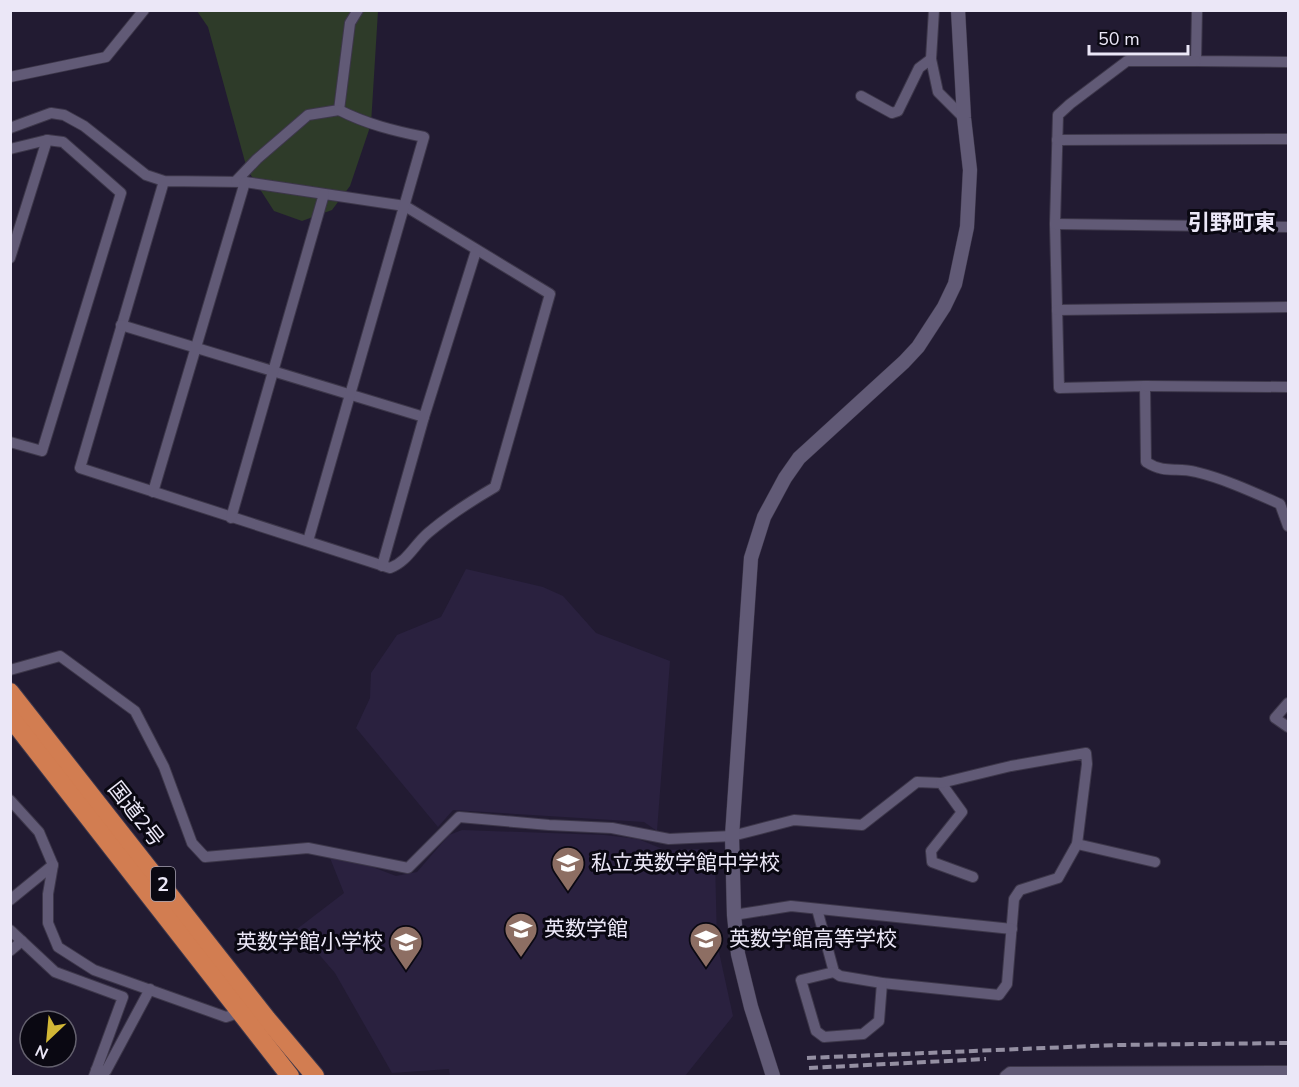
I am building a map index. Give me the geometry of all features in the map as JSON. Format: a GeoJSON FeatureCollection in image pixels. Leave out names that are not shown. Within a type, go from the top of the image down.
{"type":"FeatureCollection","features":[{"type":"Feature","properties":{"kind":"highway","name":"国道2号"},"geometry":{"type":"LineString","coordinates":[[10,692],[315,1077]]}},
{"type":"Feature","properties":{"kind":"highway","name":"国道2号"},"geometry":{"type":"LineString","coordinates":[[10,717],[290,1077]]}},
{"type":"Feature","properties":{"kind":"street"},"geometry":{"type":"LineString","coordinates":[[10,77],[106,57],[144,10]]}},
{"type":"Feature","properties":{"kind":"street"},"geometry":{"type":"LineString","coordinates":[[339,110],[350,23],[358,10]]}},
{"type":"Feature","properties":{"kind":"street"},"geometry":{"type":"LineString","coordinates":[[934,10],[931,59],[938,92],[964,118]]}},
{"type":"Feature","properties":{"kind":"street"},"geometry":{"type":"LineString","coordinates":[[773,1077],[748,997],[738,954],[734,915],[732,837],[751,558],[764,518],[785,478],[799,458],[918,347],[944,307],[955,284],[967,228],[970,170],[964,118],[958,10]]}},
{"type":"Feature","properties":{"kind":"street"},"geometry":{"type":"LineString","coordinates":[[1196,61],[1197,10]]}},
{"type":"Feature","properties":{"kind":"street"},"geometry":{"type":"LineString","coordinates":[[861,96],[891,113],[898,111],[919,68],[931,59]]}},
{"type":"Feature","properties":{"kind":"street"},"geometry":{"type":"LineString","coordinates":[[1288,62],[1127,61],[1058,115],[1055,224],[1059,388],[1288,387]]}},
{"type":"Feature","properties":{"kind":"street"},"geometry":{"type":"LineString","coordinates":[[153,492],[196,347],[241,181],[257,159],[308,115],[339,110],[353,118],[424,138],[308,541]]}},
{"type":"Feature","properties":{"kind":"street"},"geometry":{"type":"LineString","coordinates":[[10,128],[51,113],[64,115],[84,126],[146,175],[164,181],[241,181],[405,206],[550,294],[495,487],[455,512],[425,535],[401,564],[390,568],[80,468],[164,181]]}},
{"type":"Feature","properties":{"kind":"street"},"geometry":{"type":"LineString","coordinates":[[1057,140],[1288,139]]}},
{"type":"Feature","properties":{"kind":"street"},"geometry":{"type":"LineString","coordinates":[[10,149],[47,140],[63,142],[121,193],[42,451],[10,442]]}},
{"type":"Feature","properties":{"kind":"street"},"geometry":{"type":"LineString","coordinates":[[10,258],[47,140]]}},
{"type":"Feature","properties":{"kind":"street"},"geometry":{"type":"LineString","coordinates":[[231,518],[324,194]]}},
{"type":"Feature","properties":{"kind":"street"},"geometry":{"type":"LineString","coordinates":[[1055,224],[1288,227]]}},
{"type":"Feature","properties":{"kind":"street"},"geometry":{"type":"LineString","coordinates":[[382,566],[424,417],[476,251]]}},
{"type":"Feature","properties":{"kind":"street"},"geometry":{"type":"LineString","coordinates":[[1057,310],[1288,307]]}},
{"type":"Feature","properties":{"kind":"street"},"geometry":{"type":"LineString","coordinates":[[121,325],[424,417]]}},
{"type":"Feature","properties":{"kind":"street"},"geometry":{"type":"LineString","coordinates":[[1145,386],[1146,462],[1158,469],[1194,471],[1246,488],[1280,504],[1288,526]]}},
{"type":"Feature","properties":{"kind":"street"},"geometry":{"type":"LineString","coordinates":[[10,670],[60,656],[135,711],[164,767],[192,843],[205,857],[308,848],[408,868],[459,817],[612,828],[669,839],[732,837],[794,820],[862,825],[917,782],[941,783],[1011,766],[1086,753],[1087,764],[1077,844],[1058,878],[1020,890],[1014,899],[1007,984],[999,995],[882,983],[840,976],[834,972],[817,909]]}},
{"type":"Feature","properties":{"kind":"street"},"geometry":{"type":"LineString","coordinates":[[1288,703],[1275,718],[1288,727]]}},
{"type":"Feature","properties":{"kind":"street"},"geometry":{"type":"LineString","coordinates":[[941,783],[962,812],[931,851],[932,862],[973,877]]}},
{"type":"Feature","properties":{"kind":"street"},"geometry":{"type":"LineString","coordinates":[[10,800],[39,832],[53,865],[48,894],[48,923],[58,947],[94,970],[226,1017],[241,1012]]}},
{"type":"Feature","properties":{"kind":"street"},"geometry":{"type":"LineString","coordinates":[[1077,844],[1155,862]]}},
{"type":"Feature","properties":{"kind":"street"},"geometry":{"type":"LineString","coordinates":[[10,900],[53,865]]}},
{"type":"Feature","properties":{"kind":"street"},"geometry":{"type":"LineString","coordinates":[[734,915],[791,906],[1012,929]]}},
{"type":"Feature","properties":{"kind":"street"},"geometry":{"type":"LineString","coordinates":[[10,930],[55,972],[123,997],[95,1073]]}},
{"type":"Feature","properties":{"kind":"street"},"geometry":{"type":"LineString","coordinates":[[10,951],[22,941]]}},
{"type":"Feature","properties":{"kind":"street"},"geometry":{"type":"LineString","coordinates":[[834,972],[801,980],[816,1031],[824,1037],[863,1034],[879,1021],[882,983]]}},
{"type":"Feature","properties":{"kind":"street"},"geometry":{"type":"LineString","coordinates":[[95,1073],[106,1071],[150,989]]}},
{"type":"Feature","properties":{"kind":"street"},"geometry":{"type":"LineString","coordinates":[[1005,1077],[1010,1072],[1288,1071]]}},
{"type":"Feature","properties":{"kind":"shaded area"},"geometry":{"type":"Polygon","coordinates":[[[466,569],[543,587],[563,596],[596,633],[670,661],[657,831],[644,822],[453,810],[438,827],[356,728],[370,698],[371,673],[397,635],[441,617],[466,569]]]}},
{"type":"Feature","properties":{"kind":"shaded area","name":"英数学館"},"geometry":{"type":"Polygon","coordinates":[[[462,830],[604,835],[638,839],[665,850],[703,849],[715,857],[717,943],[733,1016],[685,1076],[450,1076],[449,1069],[392,1073],[335,973],[297,929],[344,893],[330,858],[362,863],[396,876],[417,872],[449,835],[462,830]]]}},
{"type":"Feature","properties":{"kind":"green space"},"geometry":{"type":"Polygon","coordinates":[[[197,11],[378,11],[371,124],[350,186],[332,210],[302,221],[274,211],[247,169],[208,27],[197,11]]]}},
{"type":"Feature","properties":{"kind":"railway"},"geometry":{"type":"LineString","coordinates":[[807,1058],[1116,1045],[1288,1043]]}},
{"type":"Feature","properties":{"kind":"railway"},"geometry":{"type":"LineString","coordinates":[[809,1068],[986,1059]]}},
{"type":"Feature","properties":{"kind":"place","name":"私立英数学館中学校"},"geometry":{"type":"Point","coordinates":[568,892]}},
{"type":"Feature","properties":{"kind":"place","name":"英数学館"},"geometry":{"type":"Point","coordinates":[521,958]}},
{"type":"Feature","properties":{"kind":"place","name":"英数学館高等学校"},"geometry":{"type":"Point","coordinates":[706,968]}},
{"type":"Feature","properties":{"kind":"place","name":"英数学館小学校"},"geometry":{"type":"Point","coordinates":[406,971]}},
{"type":"Feature","properties":{"kind":"district","name":"引野町東"},"geometry":{"type":"Point","coordinates":[1232,223]}}]}
